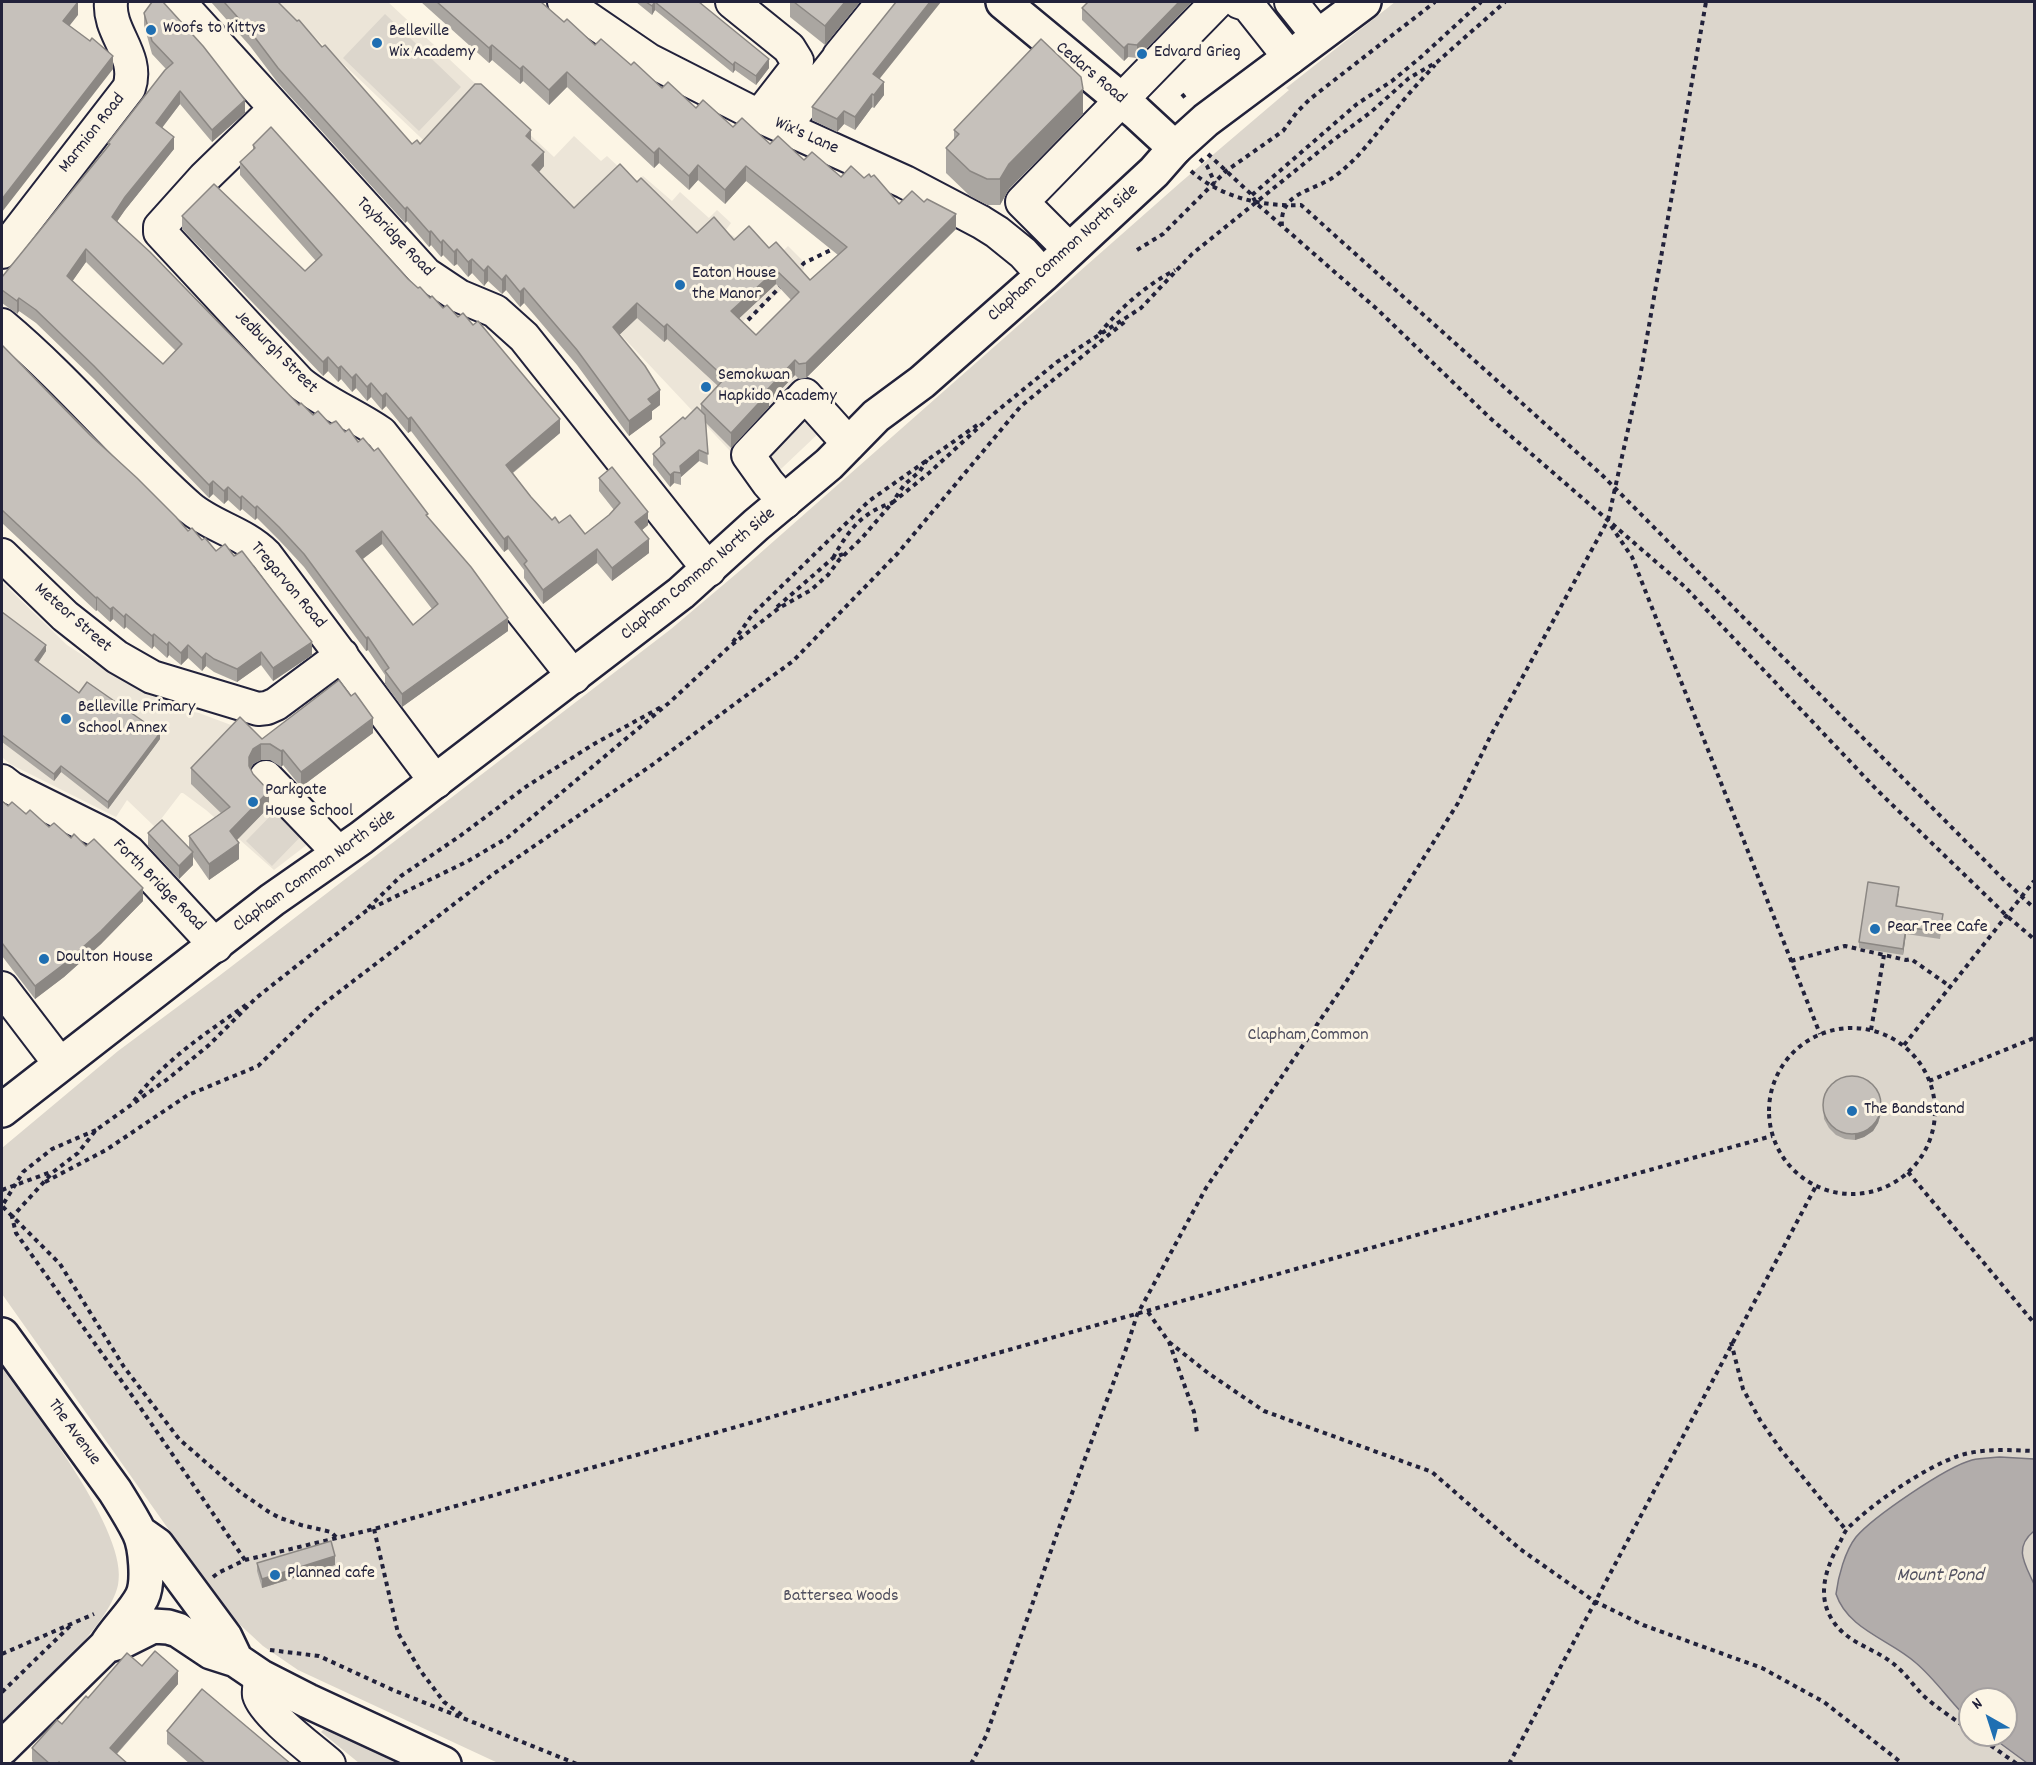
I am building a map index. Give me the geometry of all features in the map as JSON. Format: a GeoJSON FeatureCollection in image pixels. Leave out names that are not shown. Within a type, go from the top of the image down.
{"type":"FeatureCollection","features":[{"type":"Feature","properties":{"kind":"main road","name":"Cedars Road"},"geometry":{"type":"LineString","coordinates":[[1003,2],[1175,148]]}},
{"type":"Feature","properties":{"kind":"main road","name":"Clapham Common North Side"},"geometry":{"type":"LineString","coordinates":[[2,1110],[216,946],[272,900],[435,782],[647,621],[709,570],[756,525],[829,464],[876,416],[922,382],[1043,275],[1154,172],[1175,148],[1218,111],[1364,2]]}},
{"type":"Feature","properties":{"kind":"main road","name":"The Avenue"},"geometry":{"type":"LineString","coordinates":[[2,1335],[115,1491],[140,1533]]}},
{"type":"Feature","properties":{"kind":"main road"},"geometry":{"type":"LineString","coordinates":[[2,1748],[106,1646],[114,1631],[141,1598],[146,1581],[140,1533]]}},
{"type":"Feature","properties":{"kind":"main road"},"geometry":{"type":"LineString","coordinates":[[140,1533],[157,1545],[225,1637],[254,1663],[308,1701],[444,1764]]}},
{"type":"Feature","properties":{"kind":"main road"},"geometry":{"type":"LineString","coordinates":[[106,1646],[123,1641],[153,1626],[168,1627],[178,1630],[211,1652],[254,1663]]}},
{"type":"Feature","properties":{"kind":"street","name":"Marmion Road"},"geometry":{"type":"LineString","coordinates":[[2,252],[129,88],[133,72],[111,19],[111,2]]}},
{"type":"Feature","properties":{"kind":"street","name":"Taybridge Road"},"geometry":{"type":"LineString","coordinates":[[179,2],[426,274],[459,296],[495,311],[524,337],[709,570]]}},
{"type":"Feature","properties":{"kind":"street","name":"Wix's Lane"},"geometry":{"type":"LineString","coordinates":[[564,2],[649,60],[964,213],[1014,245],[1043,275]]}},
{"type":"Feature","properties":{"kind":"street"},"geometry":{"type":"LineString","coordinates":[[732,2],[789,48],[797,61],[773,122]]}},
{"type":"Feature","properties":{"kind":"street"},"geometry":{"type":"LineString","coordinates":[[773,122],[792,117],[883,2]]}},
{"type":"Feature","properties":{"kind":"street"},"geometry":{"type":"LineString","coordinates":[[1070,249],[1022,202],[1217,2]]}},
{"type":"Feature","properties":{"kind":"street"},"geometry":{"type":"LineString","coordinates":[[1239,2],[1248,6],[1290,58]]}},
{"type":"Feature","properties":{"kind":"street"},"geometry":{"type":"LineString","coordinates":[[1291,2],[1318,36]]}},
{"type":"Feature","properties":{"kind":"street","name":"Jedburgh Street"},"geometry":{"type":"LineString","coordinates":[[275,110],[204,178],[160,227],[159,232],[299,382],[314,394],[381,433],[574,677]]}},
{"type":"Feature","properties":{"kind":"street","name":"Tregarvon Road"},"geometry":{"type":"LineString","coordinates":[[2,325],[36,353],[191,508],[257,546],[342,655],[435,782]]}},
{"type":"Feature","properties":{"kind":"street"},"geometry":{"type":"LineString","coordinates":[[785,502],[747,455],[805,395],[849,444]]}},
{"type":"Feature","properties":{"kind":"street","name":"Meteor Street"},"geometry":{"type":"LineString","coordinates":[[2,555],[64,616],[117,657],[152,677],[258,709],[276,704],[342,655]]}},
{"type":"Feature","properties":{"kind":"street"},"geometry":{"type":"LineString","coordinates":[[266,777],[339,853]]}},
{"type":"Feature","properties":{"kind":"street","name":"Forth Bridge Road"},"geometry":{"type":"LineString","coordinates":[[2,781],[11,788],[106,835],[129,852],[216,946]]}},
{"type":"Feature","properties":{"kind":"street"},"geometry":{"type":"LineString","coordinates":[[2,988],[60,1065]]}},
{"type":"Feature","properties":{"kind":"street"},"geometry":{"type":"LineString","coordinates":[[254,1663],[260,1698],[276,1718],[329,1764]]}},
{"type":"Feature","properties":{"kind":"path"},"geometry":{"type":"LineString","coordinates":[[1137,250],[1163,234],[1226,171],[1283,131],[1310,99],[1435,2]]}},
{"type":"Feature","properties":{"kind":"path"},"geometry":{"type":"LineString","coordinates":[[1252,195],[1357,104],[1399,75],[1481,2]]}},
{"type":"Feature","properties":{"kind":"path"},"geometry":{"type":"LineString","coordinates":[[1282,226],[1281,215],[1295,196],[1335,177],[1364,151],[1437,62],[1505,2]]}},
{"type":"Feature","properties":{"kind":"path"},"geometry":{"type":"LineString","coordinates":[[971,1764],[986,1736],[1137,1315],[1206,1188],[1346,981],[1458,803],[1491,735],[1608,520],[1641,372],[1706,2]]}},
{"type":"Feature","properties":{"kind":"path"},"geometry":{"type":"LineString","coordinates":[[42,1184],[106,1150],[188,1095],[258,1066],[318,1008],[492,875],[652,765],[793,661],[898,553],[1021,406],[1141,308],[1192,254],[1371,112],[1409,78],[1437,62]]}},
{"type":"Feature","properties":{"kind":"path"},"geometry":{"type":"LineString","coordinates":[[1182,94],[1187,100]]}},
{"type":"Feature","properties":{"kind":"path"},"geometry":{"type":"LineString","coordinates":[[1175,148],[1184,164],[1210,186],[1256,203],[1301,205],[1635,506],[2034,908]]}},
{"type":"Feature","properties":{"kind":"path"},"geometry":{"type":"LineString","coordinates":[[1208,154],[1252,195],[1256,203],[1378,310],[1490,418],[1684,587],[1877,790],[2007,916],[2034,939]]}},
{"type":"Feature","properties":{"kind":"path"},"geometry":{"type":"LineString","coordinates":[[790,277],[804,263],[841,245]]}},
{"type":"Feature","properties":{"kind":"path"},"geometry":{"type":"LineString","coordinates":[[1096,336],[1118,310],[1154,281],[1178,268]]}},
{"type":"Feature","properties":{"kind":"path"},"geometry":{"type":"LineString","coordinates":[[747,320],[783,284]]}},
{"type":"Feature","properties":{"kind":"path"},"geometry":{"type":"LineString","coordinates":[[366,911],[468,861],[507,838],[670,702],[729,647],[778,608],[812,590],[892,503],[929,473],[990,416],[1057,362],[1141,308]]}},
{"type":"Feature","properties":{"kind":"path"},"geometry":{"type":"LineString","coordinates":[[729,647],[752,615],[869,501],[990,416]]}},
{"type":"Feature","properties":{"kind":"path"},"geometry":{"type":"LineString","coordinates":[[833,558],[849,531],[876,508],[892,503],[904,485],[920,471],[928,458]]}},
{"type":"Feature","properties":{"kind":"path"},"geometry":{"type":"LineString","coordinates":[[1608,520],[1632,557],[1820,1034]]}},
{"type":"Feature","properties":{"kind":"path"},"geometry":{"type":"LineString","coordinates":[[768,616],[788,595],[833,558],[846,553]]}},
{"type":"Feature","properties":{"kind":"path"},"geometry":{"type":"LineString","coordinates":[[132,1105],[147,1083],[177,1055],[256,998],[366,911],[401,876],[527,786],[594,744],[670,702]]}},
{"type":"Feature","properties":{"kind":"path"},"geometry":{"type":"LineString","coordinates":[[1904,1045],[2034,880]]}},
{"type":"Feature","properties":{"kind":"path"},"geometry":{"type":"LineString","coordinates":[[1791,961],[1845,946],[1906,960],[1911,959],[1951,987]]}},
{"type":"Feature","properties":{"kind":"path"},"geometry":{"type":"LineString","coordinates":[[1872,1030],[1884,955]]}},
{"type":"Feature","properties":{"kind":"path"},"geometry":{"type":"LineString","coordinates":[[256,998],[209,1045],[169,1078],[96,1130],[52,1149],[23,1172],[2,1206],[60,1264],[124,1367],[179,1439],[240,1492],[263,1508],[280,1518],[331,1532],[338,1539]]}},
{"type":"Feature","properties":{"kind":"path"},"geometry":{"type":"LineString","coordinates":[[1843,1028],[1872,1030],[1904,1045],[1918,1061],[1929,1081],[1935,1114],[1929,1142],[1908,1172],[1891,1184],[1867,1192],[1841,1193],[1816,1186],[1795,1172],[1779,1151],[1772,1136],[1769,1101],[1776,1076],[1792,1053],[1820,1034],[1843,1028]]}},
{"type":"Feature","properties":{"kind":"path"},"geometry":{"type":"LineString","coordinates":[[1929,1081],[2034,1038]]}},
{"type":"Feature","properties":{"kind":"path"},"geometry":{"type":"LineString","coordinates":[[12,1217],[53,1172],[78,1153],[96,1130]]}},
{"type":"Feature","properties":{"kind":"path"},"geometry":{"type":"LineString","coordinates":[[210,1580],[218,1573],[245,1560],[338,1539],[1149,1312],[1302,1266],[1772,1136]]}},
{"type":"Feature","properties":{"kind":"path"},"geometry":{"type":"LineString","coordinates":[[2,1190],[53,1172]]}},
{"type":"Feature","properties":{"kind":"path"},"geometry":{"type":"LineString","coordinates":[[1908,1172],[2034,1323]]}},
{"type":"Feature","properties":{"kind":"path"},"geometry":{"type":"LineString","coordinates":[[1509,1764],[1731,1342],[1816,1186]]}},
{"type":"Feature","properties":{"kind":"path"},"geometry":{"type":"LineString","coordinates":[[12,1217],[16,1233],[133,1396],[245,1560]]}},
{"type":"Feature","properties":{"kind":"path"},"geometry":{"type":"LineString","coordinates":[[1149,1312],[1168,1342],[1194,1412],[1197,1433]]}},
{"type":"Feature","properties":{"kind":"path"},"geometry":{"type":"LineString","coordinates":[[1168,1342],[1208,1373],[1264,1411],[1432,1472],[1520,1549],[1594,1601],[1643,1625],[1762,1668],[1824,1702],[1903,1764]]}},
{"type":"Feature","properties":{"kind":"path"},"geometry":{"type":"LineString","coordinates":[[1731,1342],[1743,1389],[1760,1420],[1780,1450],[1846,1530]]}},
{"type":"Feature","properties":{"kind":"path"},"geometry":{"type":"LineString","coordinates":[[1958,1722],[1928,1699],[1895,1665],[1854,1642],[1832,1620],[1826,1603],[1824,1581],[1828,1563],[1846,1530],[1903,1486],[1936,1466],[1959,1456],[1991,1450],[2034,1451]]}},
{"type":"Feature","properties":{"kind":"path"},"geometry":{"type":"LineString","coordinates":[[374,1529],[398,1632],[420,1670],[444,1702],[469,1720]]}},
{"type":"Feature","properties":{"kind":"path"},"geometry":{"type":"LineString","coordinates":[[2,1654],[99,1612]]}},
{"type":"Feature","properties":{"kind":"path"},"geometry":{"type":"LineString","coordinates":[[2,1692],[72,1624]]}},
{"type":"Feature","properties":{"kind":"path"},"geometry":{"type":"LineString","coordinates":[[254,1663],[270,1650],[319,1656],[393,1690],[577,1764]]}},
{"type":"Feature","properties":{"kind":"path"},"geometry":{"type":"LineString","coordinates":[[1993,1747],[2017,1764]]}},
{"type":"Feature","properties":{"kind":"shaded area","name":"Eaton House the Manor"},"geometry":{"type":"Polygon","coordinates":[[[278,2],[388,2],[554,157],[574,136],[601,161],[607,156],[635,182],[643,176],[672,201],[680,192],[709,218],[717,210],[731,223],[725,231],[740,240],[777,257],[788,246],[802,260],[804,269],[751,318],[746,318],[740,325],[840,413],[763,486],[561,271],[278,2]]]}},
{"type":"Feature","properties":{"kind":"shaded area"},"geometry":{"type":"Polygon","coordinates":[[[2,582],[67,645],[93,662],[148,694],[185,710],[231,725],[255,745],[334,824],[274,870],[206,810],[183,793],[155,827],[127,800],[116,817],[10,764],[2,757],[2,582]]]}},
{"type":"Feature","properties":{"kind":"green space","name":"Clapham Common"},"geometry":{"type":"Polygon","coordinates":[[[1395,2],[2034,2],[2034,1763],[498,1763],[298,1670],[263,1646],[237,1622],[198,1571],[2,1294],[2,1148],[118,1051],[671,629],[1289,90],[1286,88],[1395,2]]]}},
{"type":"Feature","properties":{"kind":"green space"},"geometry":{"type":"Polygon","coordinates":[[[385,14],[461,87],[419,131],[343,58],[385,14]]]}},
{"type":"Feature","properties":{"kind":"green space"},"geometry":{"type":"Polygon","coordinates":[[[281,805],[307,830],[272,866],[246,841],[281,805]]]}},
{"type":"Feature","properties":{"kind":"green space"},"geometry":{"type":"Polygon","coordinates":[[[2,1368],[55,1442],[95,1505],[109,1535],[118,1563],[118,1585],[111,1602],[86,1639],[2,1722],[2,1368]]]}},
{"type":"Feature","properties":{"kind":"green space"},"geometry":{"type":"Polygon","coordinates":[[[325,1728],[400,1763],[359,1763],[321,1732],[325,1728]]]}},
{"type":"Feature","properties":{"kind":"water","name":"Mount Pond"},"geometry":{"type":"Polygon","coordinates":[[[2000,1457],[2034,1459],[2034,1531],[2028,1537],[2022,1550],[2034,1584],[2034,1763],[2027,1763],[2005,1747],[2018,1747],[2018,1687],[1958,1687],[1958,1709],[1916,1663],[1850,1617],[1836,1594],[1845,1557],[1856,1537],[1865,1528],[1945,1472],[1972,1460],[2000,1457]]]}},
{"type":"Feature","properties":{"kind":"building"},"geometry":{"type":"Polygon","coordinates":[[[2,2],[78,2],[63,21],[90,41],[92,38],[113,56],[2,199],[2,2]]]}},
{"type":"Feature","properties":{"kind":"building"},"geometry":{"type":"Polygon","coordinates":[[[152,2],[163,2],[203,46],[245,100],[212,130],[180,91],[156,123],[174,137],[125,197],[112,217],[150,252],[299,405],[301,403],[313,415],[318,411],[330,424],[336,421],[345,432],[349,429],[358,442],[363,438],[374,451],[378,448],[428,514],[426,515],[471,567],[508,618],[402,694],[385,671],[389,668],[368,637],[366,638],[304,554],[279,527],[257,506],[255,508],[228,487],[224,491],[213,481],[209,485],[94,366],[36,310],[19,298],[17,301],[2,290],[2,277],[110,144],[108,143],[165,70],[173,63],[152,41],[144,13],[152,2]],[[86,249],[67,276],[163,364],[182,344],[86,249]],[[382,531],[356,551],[413,625],[438,604],[382,531]]]}},
{"type":"Feature","properties":{"kind":"building"},"geometry":{"type":"Polygon","coordinates":[[[224,2],[278,2],[297,21],[299,20],[322,47],[325,45],[412,144],[417,140],[420,144],[475,84],[481,84],[531,130],[526,136],[544,152],[532,165],[574,208],[620,164],[637,182],[641,178],[697,233],[714,217],[734,240],[749,226],[769,248],[776,242],[810,280],[847,247],[746,166],[725,190],[698,165],[689,176],[659,148],[654,153],[567,72],[549,90],[523,66],[520,69],[492,45],[489,48],[437,2],[541,2],[564,22],[567,19],[595,45],[601,39],[631,65],[634,62],[662,88],[668,82],[696,108],[703,100],[733,127],[742,118],[770,144],[778,136],[804,160],[812,152],[841,177],[851,166],[864,178],[869,174],[871,177],[874,175],[899,204],[912,191],[924,202],[927,199],[956,214],[806,363],[799,364],[795,360],[731,433],[701,404],[725,378],[667,324],[664,327],[637,303],[613,327],[645,366],[660,390],[648,399],[652,404],[629,421],[577,350],[524,288],[520,292],[506,275],[502,280],[488,266],[484,271],[472,259],[468,262],[457,249],[454,252],[443,240],[441,243],[431,231],[429,232],[407,207],[405,209],[278,68],[224,2]],[[776,270],[731,311],[756,335],[799,292],[776,270]]]}},
{"type":"Feature","properties":{"kind":"building"},"geometry":{"type":"Polygon","coordinates":[[[655,2],[699,2],[769,59],[756,76],[735,62],[733,65],[655,2]]]}},
{"type":"Feature","properties":{"kind":"building"},"geometry":{"type":"Polygon","coordinates":[[[794,2],[845,2],[825,26],[794,2]]]}},
{"type":"Feature","properties":{"kind":"building"},"geometry":{"type":"Polygon","coordinates":[[[896,2],[930,2],[873,74],[884,82],[874,95],[872,94],[855,117],[844,111],[837,119],[812,107],[896,2]]]}},
{"type":"Feature","properties":{"kind":"building"},"geometry":{"type":"Polygon","coordinates":[[[1088,2],[1179,2],[1137,45],[1128,44],[1124,48],[1082,8],[1088,2]]]}},
{"type":"Feature","properties":{"kind":"building"},"geometry":{"type":"Polygon","coordinates":[[[1041,39],[1081,77],[1083,89],[1009,164],[1000,179],[987,179],[970,171],[946,148],[959,134],[954,130],[1041,39]]]}},
{"type":"Feature","properties":{"kind":"building"},"geometry":{"type":"Polygon","coordinates":[[[271,127],[408,279],[430,298],[432,296],[443,308],[447,305],[458,317],[463,313],[473,325],[478,321],[560,419],[506,465],[552,520],[555,517],[559,523],[570,515],[585,534],[609,515],[620,503],[599,478],[612,467],[648,512],[635,522],[649,539],[612,568],[597,549],[543,590],[524,564],[527,561],[508,536],[504,539],[411,417],[408,419],[386,393],[382,396],[371,383],[367,387],[356,374],[352,378],[328,357],[323,362],[182,216],[214,184],[305,271],[322,255],[240,162],[255,148],[253,145],[271,127]]]}},
{"type":"Feature","properties":{"kind":"building"},"geometry":{"type":"Polygon","coordinates":[[[2,345],[188,531],[192,528],[216,551],[225,544],[234,556],[242,551],[312,642],[273,668],[261,652],[237,669],[206,653],[202,658],[188,645],[181,653],[169,642],[167,645],[154,634],[152,636],[126,614],[124,617],[113,607],[110,609],[96,598],[2,510],[2,345]]]}},
{"type":"Feature","properties":{"kind":"building"},"geometry":{"type":"Polygon","coordinates":[[[697,407],[705,415],[708,454],[699,450],[680,466],[681,473],[674,472],[670,475],[653,454],[665,443],[660,437],[697,407]]]}},
{"type":"Feature","properties":{"kind":"building","name":"Belleville Primary School Annex"},"geometry":{"type":"Polygon","coordinates":[[[2,612],[46,645],[35,660],[79,693],[87,682],[160,733],[108,802],[61,766],[54,774],[2,735],[2,612]]]}},
{"type":"Feature","properties":{"kind":"building"},"geometry":{"type":"Polygon","coordinates":[[[339,680],[351,696],[355,693],[373,718],[301,772],[283,750],[270,744],[261,744],[253,749],[249,757],[249,766],[253,774],[269,791],[230,831],[239,843],[209,864],[189,836],[230,807],[191,768],[240,717],[262,739],[339,680]]]}},
{"type":"Feature","properties":{"kind":"building"},"geometry":{"type":"Polygon","coordinates":[[[2,801],[8,806],[12,802],[26,814],[30,810],[49,827],[54,823],[71,838],[74,834],[86,846],[94,839],[143,888],[101,931],[35,986],[2,943],[2,801]]]}},
{"type":"Feature","properties":{"kind":"building"},"geometry":{"type":"Polygon","coordinates":[[[162,820],[193,852],[179,866],[148,833],[162,820]]]}},
{"type":"Feature","properties":{"kind":"building"},"geometry":{"type":"Polygon","coordinates":[[[1868,882],[1899,887],[1896,906],[1943,914],[1940,932],[1906,927],[1903,949],[1859,942],[1868,882]]]}},
{"type":"Feature","properties":{"kind":"building","name":"The Bandstand"},"geometry":{"type":"Polygon","coordinates":[[[1852,1076],[1868,1081],[1876,1089],[1881,1105],[1876,1121],[1868,1129],[1852,1134],[1836,1129],[1828,1121],[1823,1105],[1828,1089],[1836,1081],[1852,1076]]]}},
{"type":"Feature","properties":{"kind":"building"},"geometry":{"type":"Polygon","coordinates":[[[331,1541],[335,1556],[262,1579],[257,1563],[331,1541]]]}},
{"type":"Feature","properties":{"kind":"building"},"geometry":{"type":"Polygon","coordinates":[[[155,1651],[178,1671],[110,1748],[128,1764],[61,1764],[59,1762],[50,1764],[32,1748],[57,1720],[62,1724],[86,1696],[88,1698],[127,1653],[142,1666],[155,1651]]]}},
{"type":"Feature","properties":{"kind":"building"},"geometry":{"type":"Polygon","coordinates":[[[202,1689],[291,1764],[206,1764],[167,1731],[202,1689]]]}},
{"type":"Feature","properties":{"kind":"place","name":"Woofs to Kittys"},"geometry":{"type":"Point","coordinates":[151,30]}},
{"type":"Feature","properties":{"kind":"place","name":"Belleville Wix Academy"},"geometry":{"type":"Point","coordinates":[377,43]}},
{"type":"Feature","properties":{"kind":"place","name":"Edvard Grieg"},"geometry":{"type":"Point","coordinates":[1142,54]}},
{"type":"Feature","properties":{"kind":"place","name":"Eaton House the Manor"},"geometry":{"type":"Point","coordinates":[680,285]}},
{"type":"Feature","properties":{"kind":"place","name":"Semokwan Hapkido Academy"},"geometry":{"type":"Point","coordinates":[706,387]}},
{"type":"Feature","properties":{"kind":"place","name":"Belleville Primary School Annex"},"geometry":{"type":"Point","coordinates":[66,719]}},
{"type":"Feature","properties":{"kind":"place","name":"Parkgate House School"},"geometry":{"type":"Point","coordinates":[253,802]}},
{"type":"Feature","properties":{"kind":"place","name":"Pear Tree Cafe"},"geometry":{"type":"Point","coordinates":[1875,929]}},
{"type":"Feature","properties":{"kind":"place","name":"Doulton House"},"geometry":{"type":"Point","coordinates":[44,959]}},
{"type":"Feature","properties":{"kind":"place","name":"The Bandstand"},"geometry":{"type":"Point","coordinates":[1852,1111]}},
{"type":"Feature","properties":{"kind":"place","name":"Planned cafe"},"geometry":{"type":"Point","coordinates":[275,1575]}},
{"type":"Feature","properties":{"kind":"park label","name":"Battersea Woods"},"geometry":{"type":"Point","coordinates":[841,1598]}}]}
